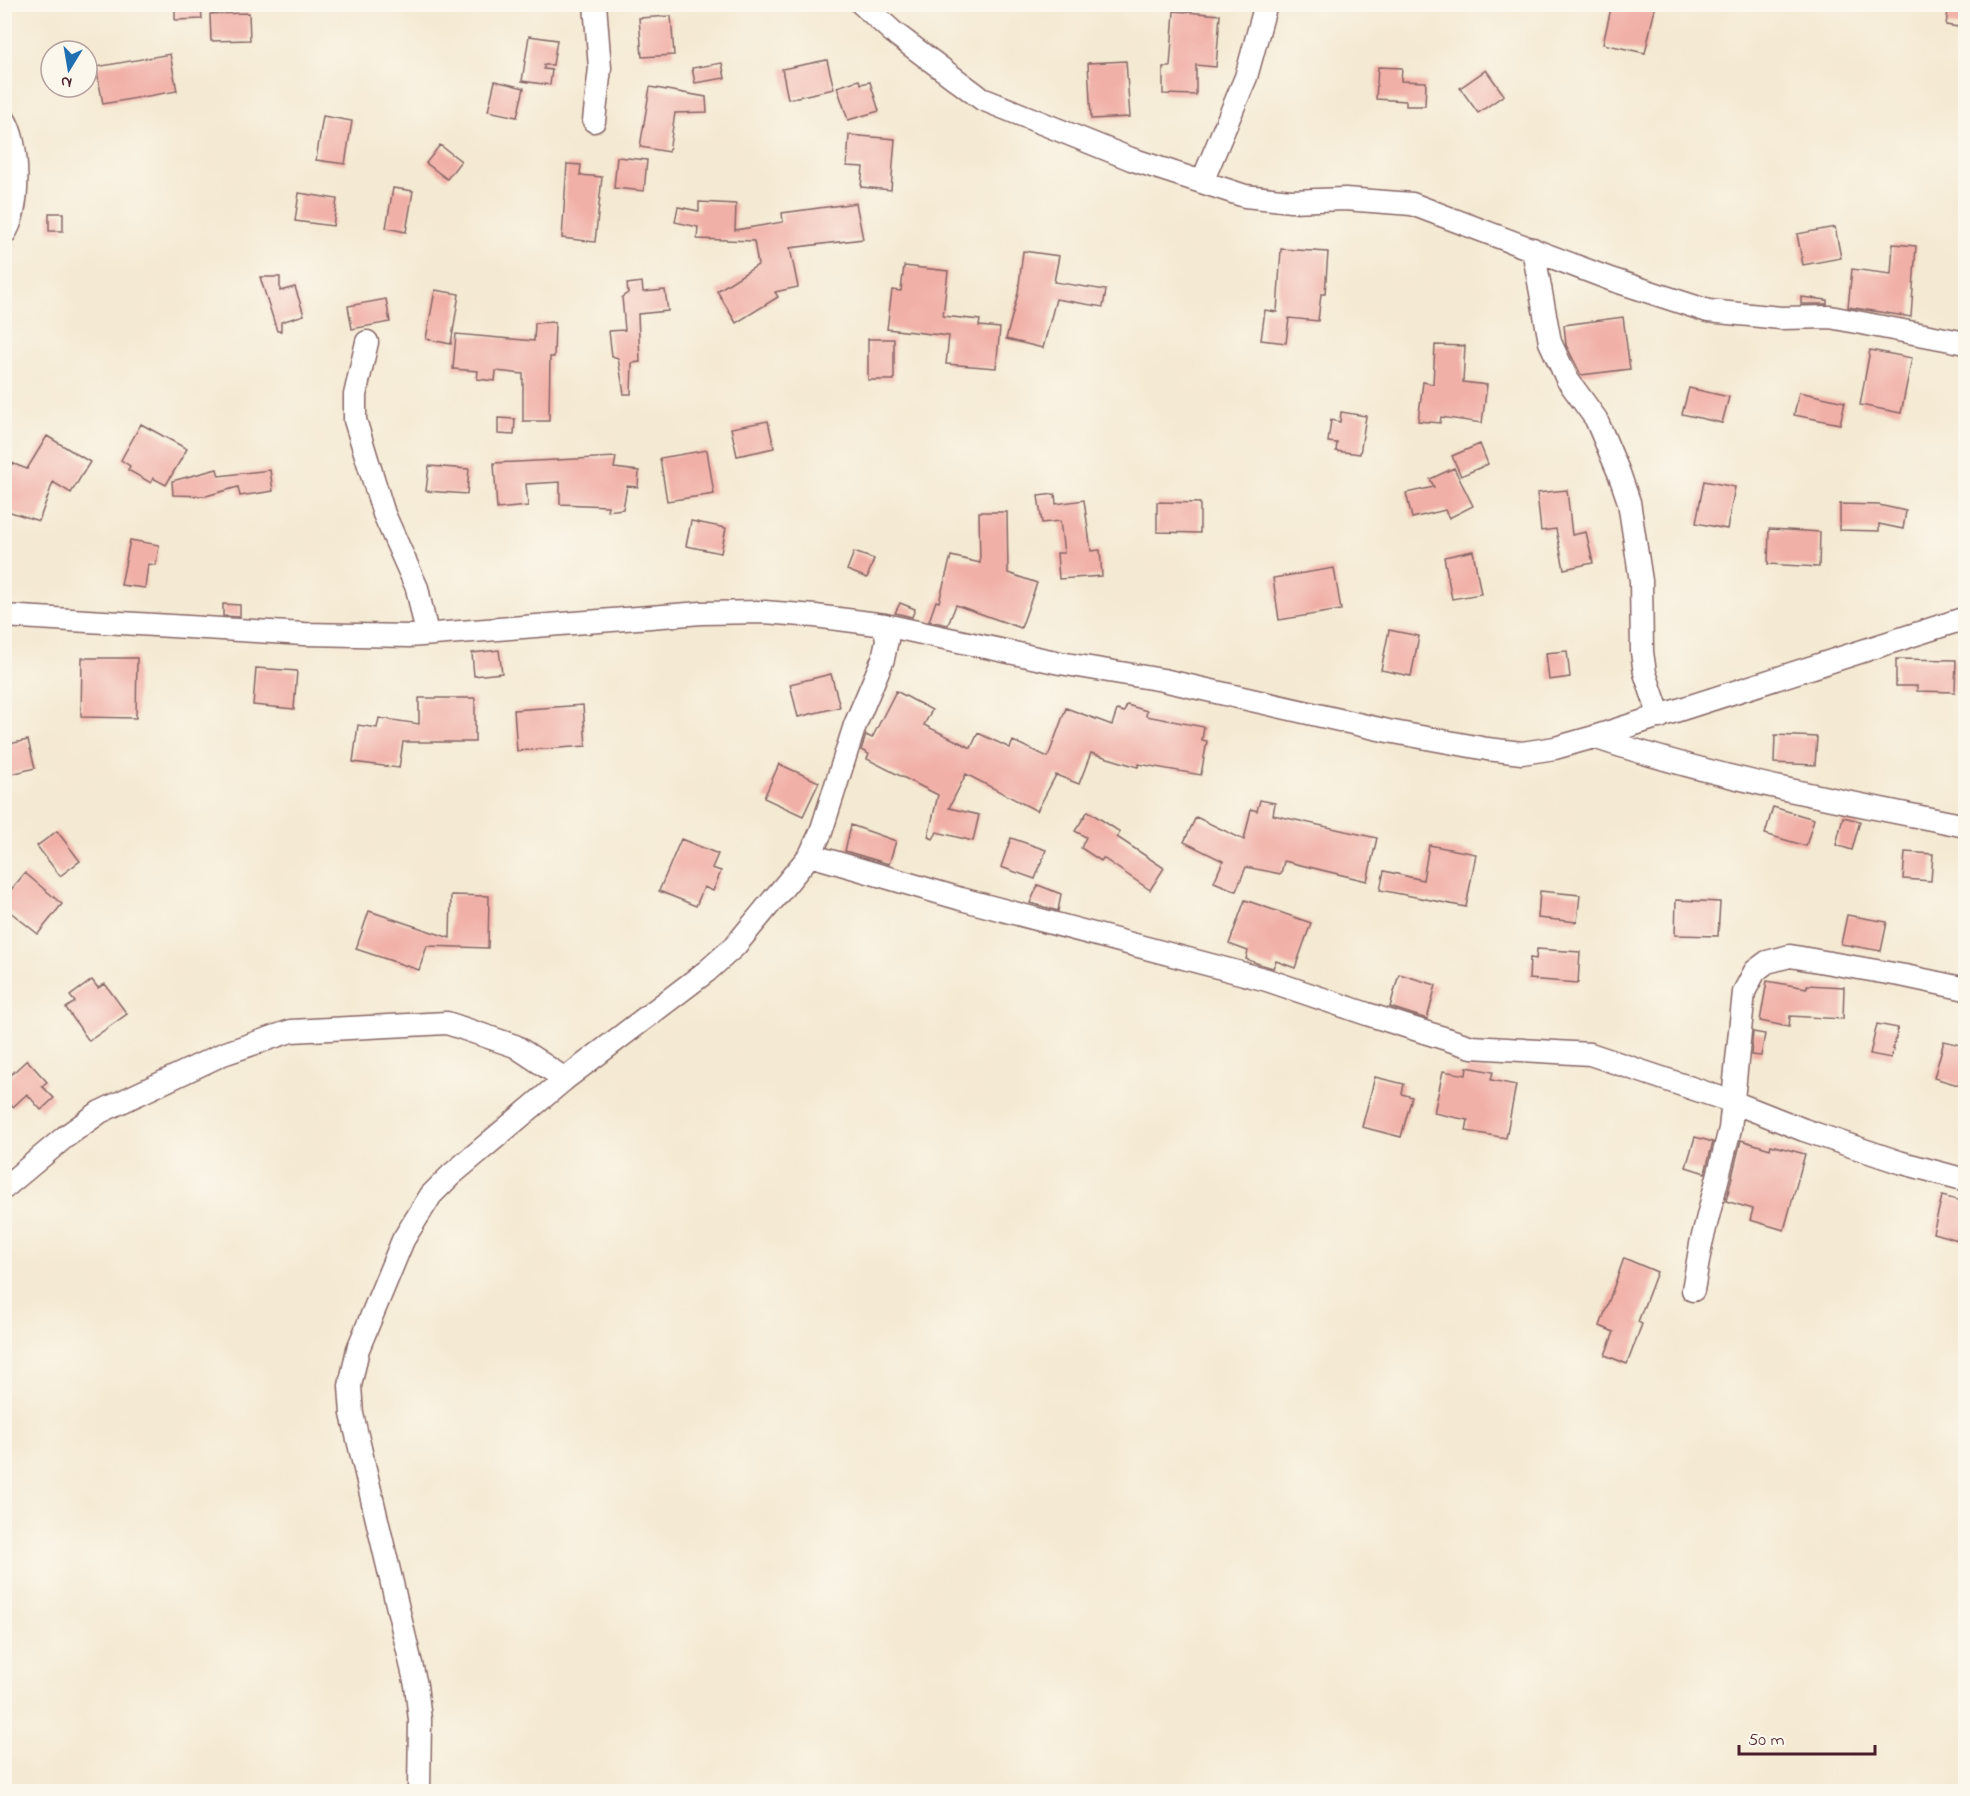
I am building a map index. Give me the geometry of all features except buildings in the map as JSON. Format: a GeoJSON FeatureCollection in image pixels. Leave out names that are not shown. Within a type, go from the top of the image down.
{"type":"FeatureCollection","features":[{"type":"Feature","properties":{"kind":"street"},"geometry":{"type":"LineString","coordinates":[[594,4],[600,68],[594,122]]}},
{"type":"Feature","properties":{"kind":"street"},"geometry":{"type":"LineString","coordinates":[[862,4],[893,32],[982,99],[1131,159],[1245,196],[1292,201],[1345,199],[1412,204],[1610,279],[1708,311],[1781,318],[1830,317],[1965,343]]}},
{"type":"Feature","properties":{"kind":"street"},"geometry":{"type":"LineString","coordinates":[[1202,182],[1246,76],[1266,4]]}},
{"type":"Feature","properties":{"kind":"street"},"geometry":{"type":"LineString","coordinates":[[4,119],[11,133],[14,150],[15,202],[12,224],[4,234]]}},
{"type":"Feature","properties":{"kind":"street"},"geometry":{"type":"LineString","coordinates":[[1533,249],[1550,342],[1564,373],[1596,419],[1620,473],[1629,502],[1641,581],[1642,652],[1645,673],[1659,717]]}},
{"type":"Feature","properties":{"kind":"street"},"geometry":{"type":"LineString","coordinates":[[367,342],[356,395],[355,420],[384,514],[417,588],[427,634]]}},
{"type":"Feature","properties":{"kind":"street"},"geometry":{"type":"LineString","coordinates":[[4,616],[304,634],[427,634],[701,613],[764,612],[885,625],[1060,663],[1163,680],[1388,731],[1522,753],[1555,748],[1594,737],[1965,618]]}},
{"type":"Feature","properties":{"kind":"street"},"geometry":{"type":"LineString","coordinates":[[419,1791],[420,1720],[416,1685],[352,1414],[350,1386],[358,1348],[381,1289],[402,1240],[431,1195],[451,1175],[565,1079],[698,978],[735,946],[810,855],[821,832],[855,725],[883,659],[887,640],[885,625]]}},
{"type":"Feature","properties":{"kind":"street"},"geometry":{"type":"LineString","coordinates":[[1594,737],[1633,750],[1827,798],[1965,826]]}},
{"type":"Feature","properties":{"kind":"street"},"geometry":{"type":"LineString","coordinates":[[810,855],[961,899],[1267,980],[1449,1041],[1507,1051],[1590,1054],[1732,1102],[1888,1159],[1965,1180]]}},
{"type":"Feature","properties":{"kind":"street"},"geometry":{"type":"LineString","coordinates":[[1693,1290],[1701,1244],[1730,1129],[1744,992],[1755,971],[1767,962],[1790,956],[1965,989]]}},
{"type":"Feature","properties":{"kind":"street"},"geometry":{"type":"LineString","coordinates":[[4,1188],[65,1137],[100,1112],[223,1054],[291,1031],[447,1023],[515,1046],[565,1079]]}}]}
